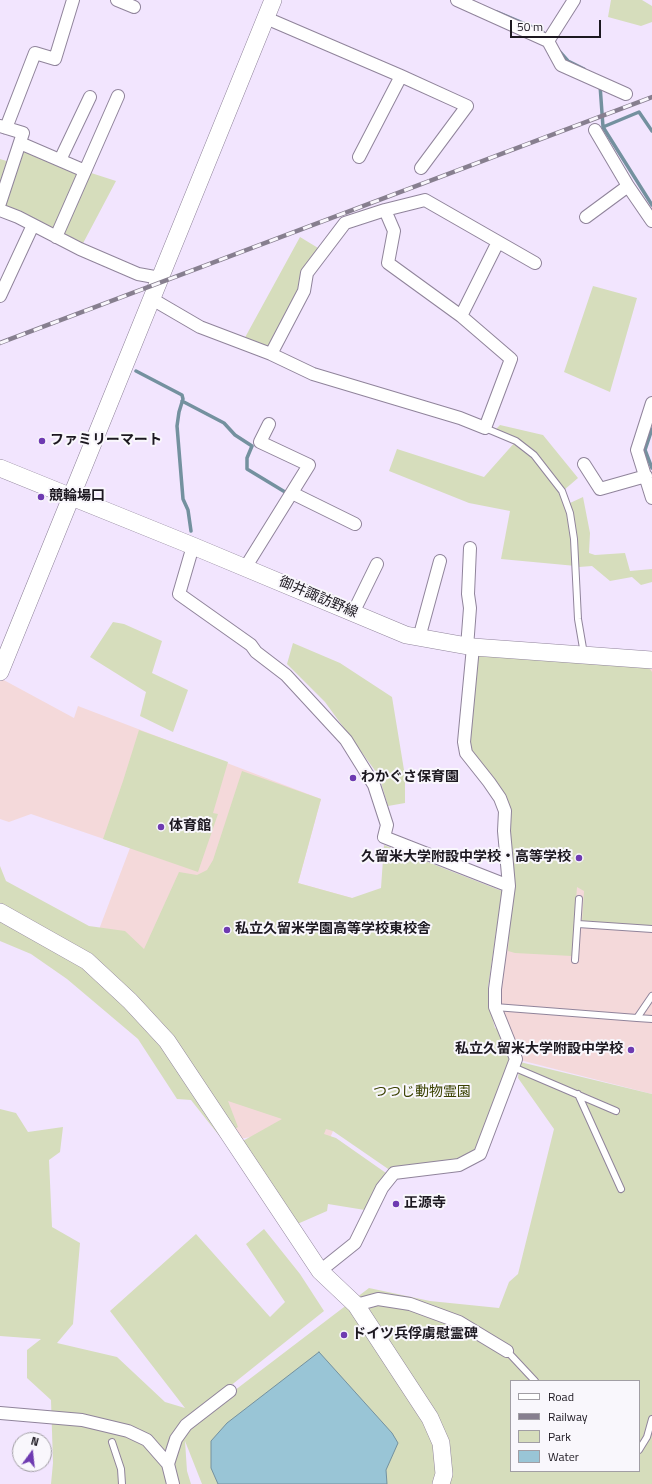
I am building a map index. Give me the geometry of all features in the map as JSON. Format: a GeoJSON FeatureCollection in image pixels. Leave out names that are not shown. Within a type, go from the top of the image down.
{"type":"FeatureCollection","features":[{"type":"Feature","properties":{"kind":"street"},"geometry":{"type":"LineString","coordinates":[[0,203],[23,133],[3,127],[35,53],[55,59],[73,0]]}},
{"type":"Feature","properties":{"kind":"street"},"geometry":{"type":"LineString","coordinates":[[118,0],[134,7]]}},
{"type":"Feature","properties":{"kind":"street"},"geometry":{"type":"LineString","coordinates":[[0,672],[273,0]]}},
{"type":"Feature","properties":{"kind":"street"},"geometry":{"type":"LineString","coordinates":[[457,0],[548,41],[561,65],[626,94]]}},
{"type":"Feature","properties":{"kind":"street"},"geometry":{"type":"LineString","coordinates":[[548,41],[574,0]]}},
{"type":"Feature","properties":{"kind":"street"},"geometry":{"type":"LineString","coordinates":[[266,18],[467,106],[421,168]]}},
{"type":"Feature","properties":{"kind":"street"},"geometry":{"type":"LineString","coordinates":[[359,157],[401,76]]}},
{"type":"Feature","properties":{"kind":"street"},"geometry":{"type":"LineString","coordinates":[[56,237],[118,96]]}},
{"type":"Feature","properties":{"kind":"street"},"geometry":{"type":"LineString","coordinates":[[60,160],[90,97]]}},
{"type":"Feature","properties":{"kind":"street"},"geometry":{"type":"LineString","coordinates":[[595,130],[628,186],[652,221]]}},
{"type":"Feature","properties":{"kind":"street"},"geometry":{"type":"LineString","coordinates":[[20,143],[85,171]]}},
{"type":"Feature","properties":{"kind":"street"},"geometry":{"type":"LineString","coordinates":[[586,217],[628,186]]}},
{"type":"Feature","properties":{"kind":"street"},"geometry":{"type":"LineString","coordinates":[[271,354],[304,292],[307,273],[345,223],[385,210],[425,200],[535,263]]}},
{"type":"Feature","properties":{"kind":"street"},"geometry":{"type":"LineString","coordinates":[[0,210],[80,250],[138,274],[160,278]]}},
{"type":"Feature","properties":{"kind":"street"},"geometry":{"type":"LineString","coordinates":[[152,299],[200,327],[271,354],[313,374],[460,418],[485,428],[512,359],[461,316],[388,263],[394,231],[385,210]]}},
{"type":"Feature","properties":{"kind":"street"},"geometry":{"type":"LineString","coordinates":[[0,296],[32,225]]}},
{"type":"Feature","properties":{"kind":"street"},"geometry":{"type":"LineString","coordinates":[[461,316],[498,242]]}},
{"type":"Feature","properties":{"kind":"street"},"geometry":{"type":"LineString","coordinates":[[652,403],[637,450],[652,498]]}},
{"type":"Feature","properties":{"kind":"street"},"geometry":{"type":"LineString","coordinates":[[245,568],[309,465],[260,442],[269,424]]}},
{"type":"Feature","properties":{"kind":"street"},"geometry":{"type":"LineString","coordinates":[[584,464],[600,489],[646,476]]}},
{"type":"Feature","properties":{"kind":"street","name":"御井諏訪野線"},"geometry":{"type":"LineString","coordinates":[[0,468],[71,498],[194,546],[406,635],[470,647],[652,660]]}},
{"type":"Feature","properties":{"kind":"street"},"geometry":{"type":"LineString","coordinates":[[292,492],[355,524]]}},
{"type":"Feature","properties":{"kind":"street"},"geometry":{"type":"LineString","coordinates":[[194,546],[179,594],[251,645],[256,652],[286,675],[346,740],[374,785],[387,825],[384,837],[509,886]]}},
{"type":"Feature","properties":{"kind":"street"},"geometry":{"type":"LineString","coordinates":[[320,1271],[355,1243],[382,1188],[394,1173],[459,1165],[480,1154],[516,1059],[495,1007],[495,989],[509,886],[504,831],[505,811],[500,798],[466,753],[464,742],[470,647],[470,608],[468,594],[470,548]]}},
{"type":"Feature","properties":{"kind":"street"},"geometry":{"type":"LineString","coordinates":[[419,638],[440,561]]}},
{"type":"Feature","properties":{"kind":"street"},"geometry":{"type":"LineString","coordinates":[[353,613],[377,564]]}},
{"type":"Feature","properties":{"kind":"street"},"geometry":{"type":"LineString","coordinates":[[0,912],[86,961],[130,1001],[167,1041],[320,1271],[356,1305],[430,1418],[441,1443],[444,1474],[441,1484]]}},
{"type":"Feature","properties":{"kind":"street"},"geometry":{"type":"LineString","coordinates":[[356,1305],[378,1299],[410,1304],[459,1322],[507,1351]]}},
{"type":"Feature","properties":{"kind":"street"},"geometry":{"type":"LineString","coordinates":[[168,1464],[176,1439],[186,1425],[230,1391]]}},
{"type":"Feature","properties":{"kind":"street"},"geometry":{"type":"LineString","coordinates":[[0,1413],[82,1420],[128,1431],[146,1440],[168,1464],[173,1484]]}},
{"type":"Feature","properties":{"kind":"lane"},"geometry":{"type":"LineString","coordinates":[[485,428],[516,441],[534,455],[562,491],[570,513],[574,539],[578,619],[584,654]]}},
{"type":"Feature","properties":{"kind":"lane"},"geometry":{"type":"LineString","coordinates":[[575,960],[579,899]]}},
{"type":"Feature","properties":{"kind":"lane"},"geometry":{"type":"LineString","coordinates":[[578,924],[652,929]]}},
{"type":"Feature","properties":{"kind":"lane"},"geometry":{"type":"LineString","coordinates":[[637,1018],[652,996]]}},
{"type":"Feature","properties":{"kind":"lane"},"geometry":{"type":"LineString","coordinates":[[495,1007],[652,1019]]}},
{"type":"Feature","properties":{"kind":"lane"},"geometry":{"type":"LineString","coordinates":[[513,1067],[616,1111]]}},
{"type":"Feature","properties":{"kind":"lane"},"geometry":{"type":"LineString","coordinates":[[578,1094],[622,1189]]}},
{"type":"Feature","properties":{"kind":"lane"},"geometry":{"type":"LineString","coordinates":[[507,1351],[534,1380]]}},
{"type":"Feature","properties":{"kind":"lane"},"geometry":{"type":"LineString","coordinates":[[640,1448],[647,1437],[652,1419]]}},
{"type":"Feature","properties":{"kind":"lane"},"geometry":{"type":"LineString","coordinates":[[112,1442],[121,1470],[122,1484]]}},
{"type":"Feature","properties":{"kind":"shaded area","name":"久留米大学附設中学校・高等学校"},"geometry":{"type":"Polygon","coordinates":[[[652,660],[652,1094],[516,1059],[499,1007],[509,886],[505,811],[466,753],[652,660]]]}},
{"type":"Feature","properties":{"kind":"shaded area","name":"私立久留米学園高等学校東校舎"},"geometry":{"type":"Polygon","coordinates":[[[0,678],[74,718],[78,706],[321,799],[298,883],[352,898],[333,1131],[322,1157],[267,1134],[234,1140],[87,961],[130,848],[31,814],[9,822],[0,819],[0,678]]]}},
{"type":"Feature","properties":{"kind":"green space"},"geometry":{"type":"Polygon","coordinates":[[[611,0],[642,0],[652,6],[652,22],[641,26],[608,17],[611,0]]]}},
{"type":"Feature","properties":{"kind":"green space"},"geometry":{"type":"Polygon","coordinates":[[[20,143],[85,171],[116,181],[80,249],[0,210],[0,159],[13,163],[20,143]]]}},
{"type":"Feature","properties":{"kind":"green space"},"geometry":{"type":"Polygon","coordinates":[[[300,237],[323,251],[271,354],[242,343],[300,237]]]}},
{"type":"Feature","properties":{"kind":"green space"},"geometry":{"type":"Polygon","coordinates":[[[593,286],[637,298],[610,392],[564,372],[593,286]]]}},
{"type":"Feature","properties":{"kind":"green space"},"geometry":{"type":"Polygon","coordinates":[[[500,425],[543,435],[578,478],[564,490],[535,453],[495,430],[500,425]]]}},
{"type":"Feature","properties":{"kind":"green space"},"geometry":{"type":"Polygon","coordinates":[[[516,441],[549,472],[570,513],[576,566],[501,559],[510,511],[469,503],[389,471],[397,449],[484,477],[516,441]]]}},
{"type":"Feature","properties":{"kind":"green space"},"geometry":{"type":"Polygon","coordinates":[[[583,497],[590,533],[589,553],[595,555],[625,553],[630,571],[652,569],[652,582],[641,585],[632,577],[610,581],[592,566],[579,567],[573,514],[570,503],[583,497]]]}},
{"type":"Feature","properties":{"kind":"green space"},"geometry":{"type":"Polygon","coordinates":[[[113,622],[124,624],[162,641],[152,673],[188,690],[173,732],[140,716],[146,692],[90,657],[113,622]]]}},
{"type":"Feature","properties":{"kind":"green space"},"geometry":{"type":"Polygon","coordinates":[[[293,643],[340,663],[392,697],[405,776],[405,803],[388,806],[379,776],[325,702],[287,664],[293,643]]]}},
{"type":"Feature","properties":{"kind":"green space","name":"久留米大学附設中学校・高等学校"},"geometry":{"type":"Polygon","coordinates":[[[475,650],[646,664],[652,672],[652,926],[582,921],[584,891],[577,887],[572,956],[515,953],[508,951],[512,887],[508,811],[493,776],[470,751],[468,736],[475,650]]]}},
{"type":"Feature","properties":{"kind":"green space"},"geometry":{"type":"Polygon","coordinates":[[[139,730],[228,762],[213,813],[218,814],[198,872],[103,839],[139,730]]]}},
{"type":"Feature","properties":{"kind":"green space","name":"つつじ動物霊園"},"geometry":{"type":"Polygon","coordinates":[[[242,771],[321,799],[298,883],[352,898],[381,888],[384,845],[502,891],[488,988],[489,1005],[495,1028],[505,1032],[516,1059],[480,1154],[394,1173],[333,1131],[326,1129],[324,1134],[336,1138],[386,1173],[365,1210],[328,1204],[327,1211],[295,1225],[241,1142],[282,1119],[228,1101],[238,1127],[221,1138],[191,1100],[177,1099],[138,1039],[67,979],[31,954],[0,941],[0,866],[6,881],[89,926],[125,931],[144,949],[179,872],[197,875],[207,870],[213,860],[242,771]]]}},
{"type":"Feature","properties":{"kind":"green space"},"geometry":{"type":"Polygon","coordinates":[[[520,1062],[652,1094],[652,1484],[202,1484],[185,1441],[187,1471],[191,1484],[51,1484],[53,1463],[51,1400],[27,1378],[27,1350],[41,1339],[0,1336],[0,1109],[16,1113],[28,1132],[63,1127],[60,1152],[49,1160],[52,1227],[80,1243],[73,1324],[57,1343],[117,1357],[165,1402],[185,1408],[110,1311],[196,1234],[270,1317],[285,1302],[246,1244],[264,1229],[300,1274],[324,1311],[184,1423],[184,1429],[369,1288],[430,1301],[499,1308],[509,1282],[518,1274],[554,1129],[518,1078],[520,1062]]]}},
{"type":"Feature","properties":{"kind":"water"},"geometry":{"type":"Polygon","coordinates":[[[319,1352],[392,1433],[398,1443],[386,1470],[387,1484],[218,1484],[211,1468],[211,1441],[227,1423],[319,1352]]]}},
{"type":"Feature","properties":{"kind":"waterway"},"geometry":{"type":"LineString","coordinates":[[497,12],[542,31],[545,35]]}},
{"type":"Feature","properties":{"kind":"waterway"},"geometry":{"type":"LineString","coordinates":[[560,52],[568,61],[584,69]]}},
{"type":"Feature","properties":{"kind":"waterway"},"geometry":{"type":"LineString","coordinates":[[600,85],[603,127],[652,205]]}},
{"type":"Feature","properties":{"kind":"waterway"},"geometry":{"type":"LineString","coordinates":[[603,127],[639,112],[652,131]]}},
{"type":"Feature","properties":{"kind":"waterway"},"geometry":{"type":"LineString","coordinates":[[136,371],[182,395],[183,399],[177,426],[183,499],[188,510],[191,531]]}},
{"type":"Feature","properties":{"kind":"waterway"},"geometry":{"type":"LineString","coordinates":[[182,401],[224,423],[235,435],[252,446],[247,458],[247,469],[285,492]]}},
{"type":"Feature","properties":{"kind":"waterway"},"geometry":{"type":"LineString","coordinates":[[652,429],[645,450],[652,468]]}},
{"type":"Feature","properties":{"kind":"railway"},"geometry":{"type":"LineString","coordinates":[[0,343],[652,97]]}},
{"type":"Feature","properties":{"kind":"place","name":"ファミリーマート"},"geometry":{"type":"Point","coordinates":[42,441]}},
{"type":"Feature","properties":{"kind":"place","name":"競輪場口"},"geometry":{"type":"Point","coordinates":[41,497]}},
{"type":"Feature","properties":{"kind":"place","name":"わかぐさ保育園"},"geometry":{"type":"Point","coordinates":[353,778]}},
{"type":"Feature","properties":{"kind":"place","name":"体育館"},"geometry":{"type":"Point","coordinates":[161,827]}},
{"type":"Feature","properties":{"kind":"place","name":"久留米大学附設中学校・高等学校"},"geometry":{"type":"Point","coordinates":[579,858]}},
{"type":"Feature","properties":{"kind":"place","name":"私立久留米学園高等学校東校舎"},"geometry":{"type":"Point","coordinates":[227,930]}},
{"type":"Feature","properties":{"kind":"place","name":"私立久留米大学附設中学校"},"geometry":{"type":"Point","coordinates":[631,1050]}},
{"type":"Feature","properties":{"kind":"place","name":"正源寺"},"geometry":{"type":"Point","coordinates":[396,1204]}},
{"type":"Feature","properties":{"kind":"place","name":"ドイツ兵俘虜慰霊碑"},"geometry":{"type":"Point","coordinates":[344,1335]}}]}
